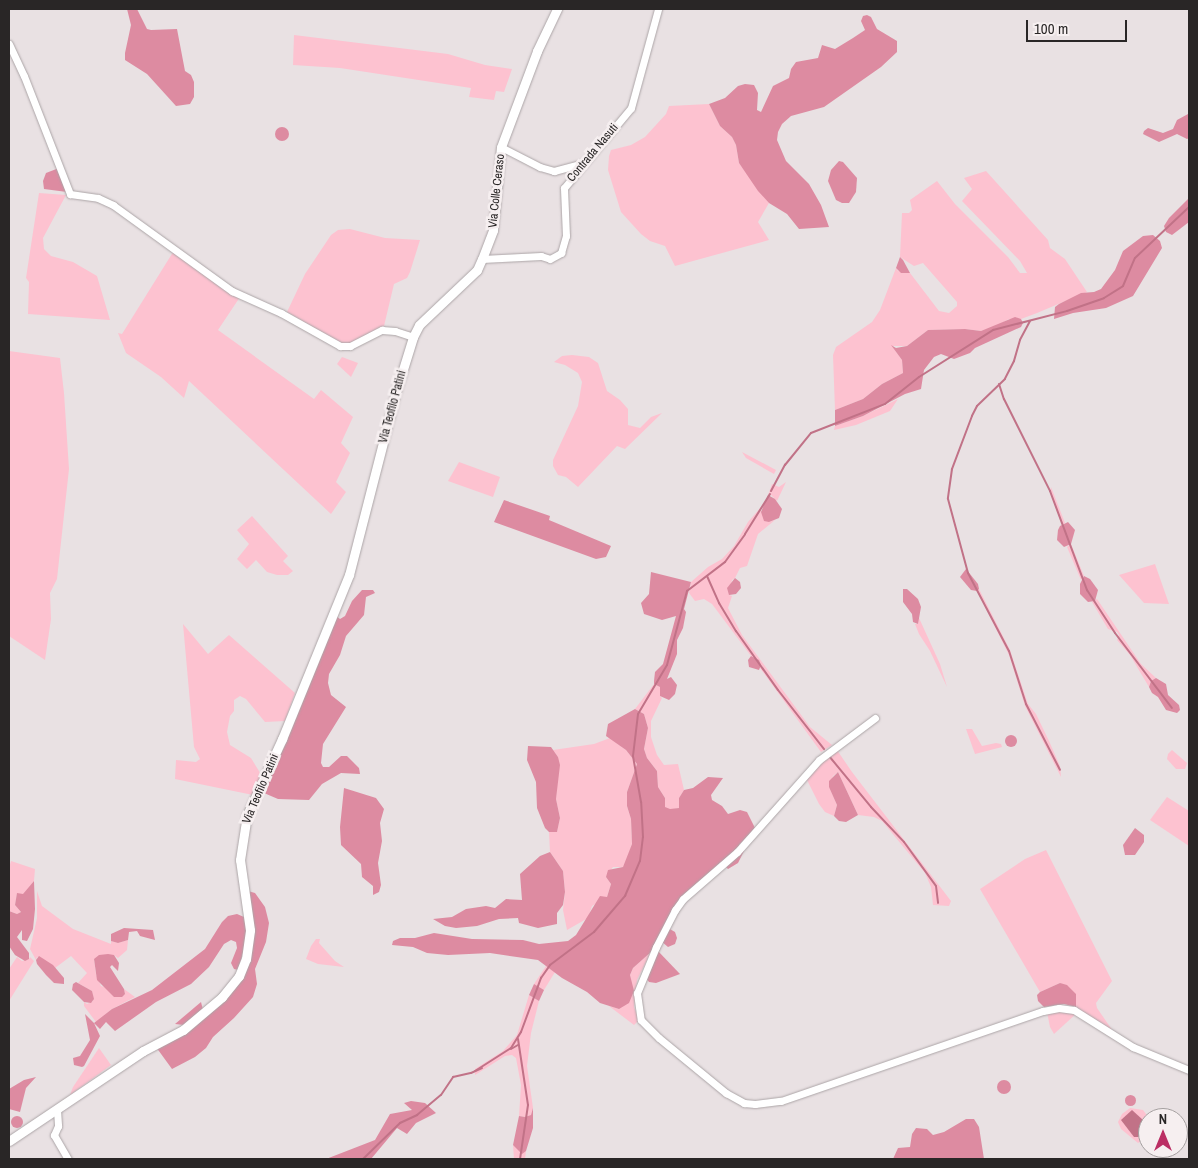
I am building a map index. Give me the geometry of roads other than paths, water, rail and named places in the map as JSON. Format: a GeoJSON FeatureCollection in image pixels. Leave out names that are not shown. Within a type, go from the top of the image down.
{"type":"FeatureCollection","features":[{"type":"Feature","properties":{"kind":"street","name":"Via Colle Ceraso"},"geometry":{"type":"LineString","coordinates":[[419,325],[477,270],[482,259],[493,230],[501,147],[537,51],[557,9]]}},
{"type":"Feature","properties":{"kind":"street","name":"Contrada Nasuti"},"geometry":{"type":"LineString","coordinates":[[482,259],[541,256],[550,259],[561,253],[566,236],[564,188],[631,108],[658,9]]}},
{"type":"Feature","properties":{"kind":"street"},"geometry":{"type":"LineString","coordinates":[[9,44],[24,76],[70,194],[98,198],[113,205],[232,291],[281,313],[340,346],[350,346],[382,330],[394,331],[413,337]]}},
{"type":"Feature","properties":{"kind":"street"},"geometry":{"type":"LineString","coordinates":[[501,147],[554,172],[584,163]]}},
{"type":"Feature","properties":{"kind":"street","name":"Via Teofilo Patini"},"geometry":{"type":"LineString","coordinates":[[9,1142],[143,1051],[183,1030],[222,997],[239,976],[246,959],[250,940],[248,914],[240,876],[240,860],[247,816],[282,739],[349,575],[396,392],[413,337],[419,325]]}},
{"type":"Feature","properties":{"kind":"street"},"geometry":{"type":"LineString","coordinates":[[874,718],[819,760],[737,852],[679,904],[656,947],[637,994],[641,1020],[726,1093],[744,1103],[755,1104],[780,1101],[1043,1011],[1059,1008],[1074,1010],[1133,1047],[1189,1070]]}},
{"type":"Feature","properties":{"kind":"street"},"geometry":{"type":"LineString","coordinates":[[57,1110],[58,1126],[54,1135],[68,1159]]}},
{"type":"Feature","properties":{"kind":"waterway"},"geometry":{"type":"LineString","coordinates":[[771,491],[785,465],[811,433],[885,404],[919,377],[993,330],[1067,311],[1104,298],[1123,286],[1135,258],[1189,207]]}},
{"type":"Feature","properties":{"kind":"waterway"},"geometry":{"type":"LineString","coordinates":[[1030,321],[1020,340],[1014,361],[1005,379],[977,406],[972,416],[952,469],[948,499],[968,573],[1009,651],[1026,704],[1060,770]]}},
{"type":"Feature","properties":{"kind":"waterway"},"geometry":{"type":"LineString","coordinates":[[999,384],[1004,399],[1050,491],[1087,590],[1115,633],[1172,708]]}},
{"type":"Feature","properties":{"kind":"waterway"},"geometry":{"type":"LineString","coordinates":[[475,1071],[511,1048],[521,1032],[541,978],[550,965],[594,932],[625,896],[640,861],[643,837],[641,802],[633,756],[638,714],[667,665],[687,591],[725,562],[770,494]]}},
{"type":"Feature","properties":{"kind":"waterway"},"geometry":{"type":"LineString","coordinates":[[707,576],[719,603],[736,631],[778,690],[824,749]]}},
{"type":"Feature","properties":{"kind":"waterway"},"geometry":{"type":"LineString","coordinates":[[829,756],[871,807],[904,842],[936,886],[938,903]]}},
{"type":"Feature","properties":{"kind":"waterway"},"geometry":{"type":"LineString","coordinates":[[518,1039],[528,1105],[520,1159]]}},
{"type":"Feature","properties":{"kind":"waterway"},"geometry":{"type":"LineString","coordinates":[[511,1049],[518,1045]]}},
{"type":"Feature","properties":{"kind":"waterway"},"geometry":{"type":"LineString","coordinates":[[363,1159],[400,1123],[417,1115],[441,1095],[453,1077],[471,1073],[482,1068]]}}]}
